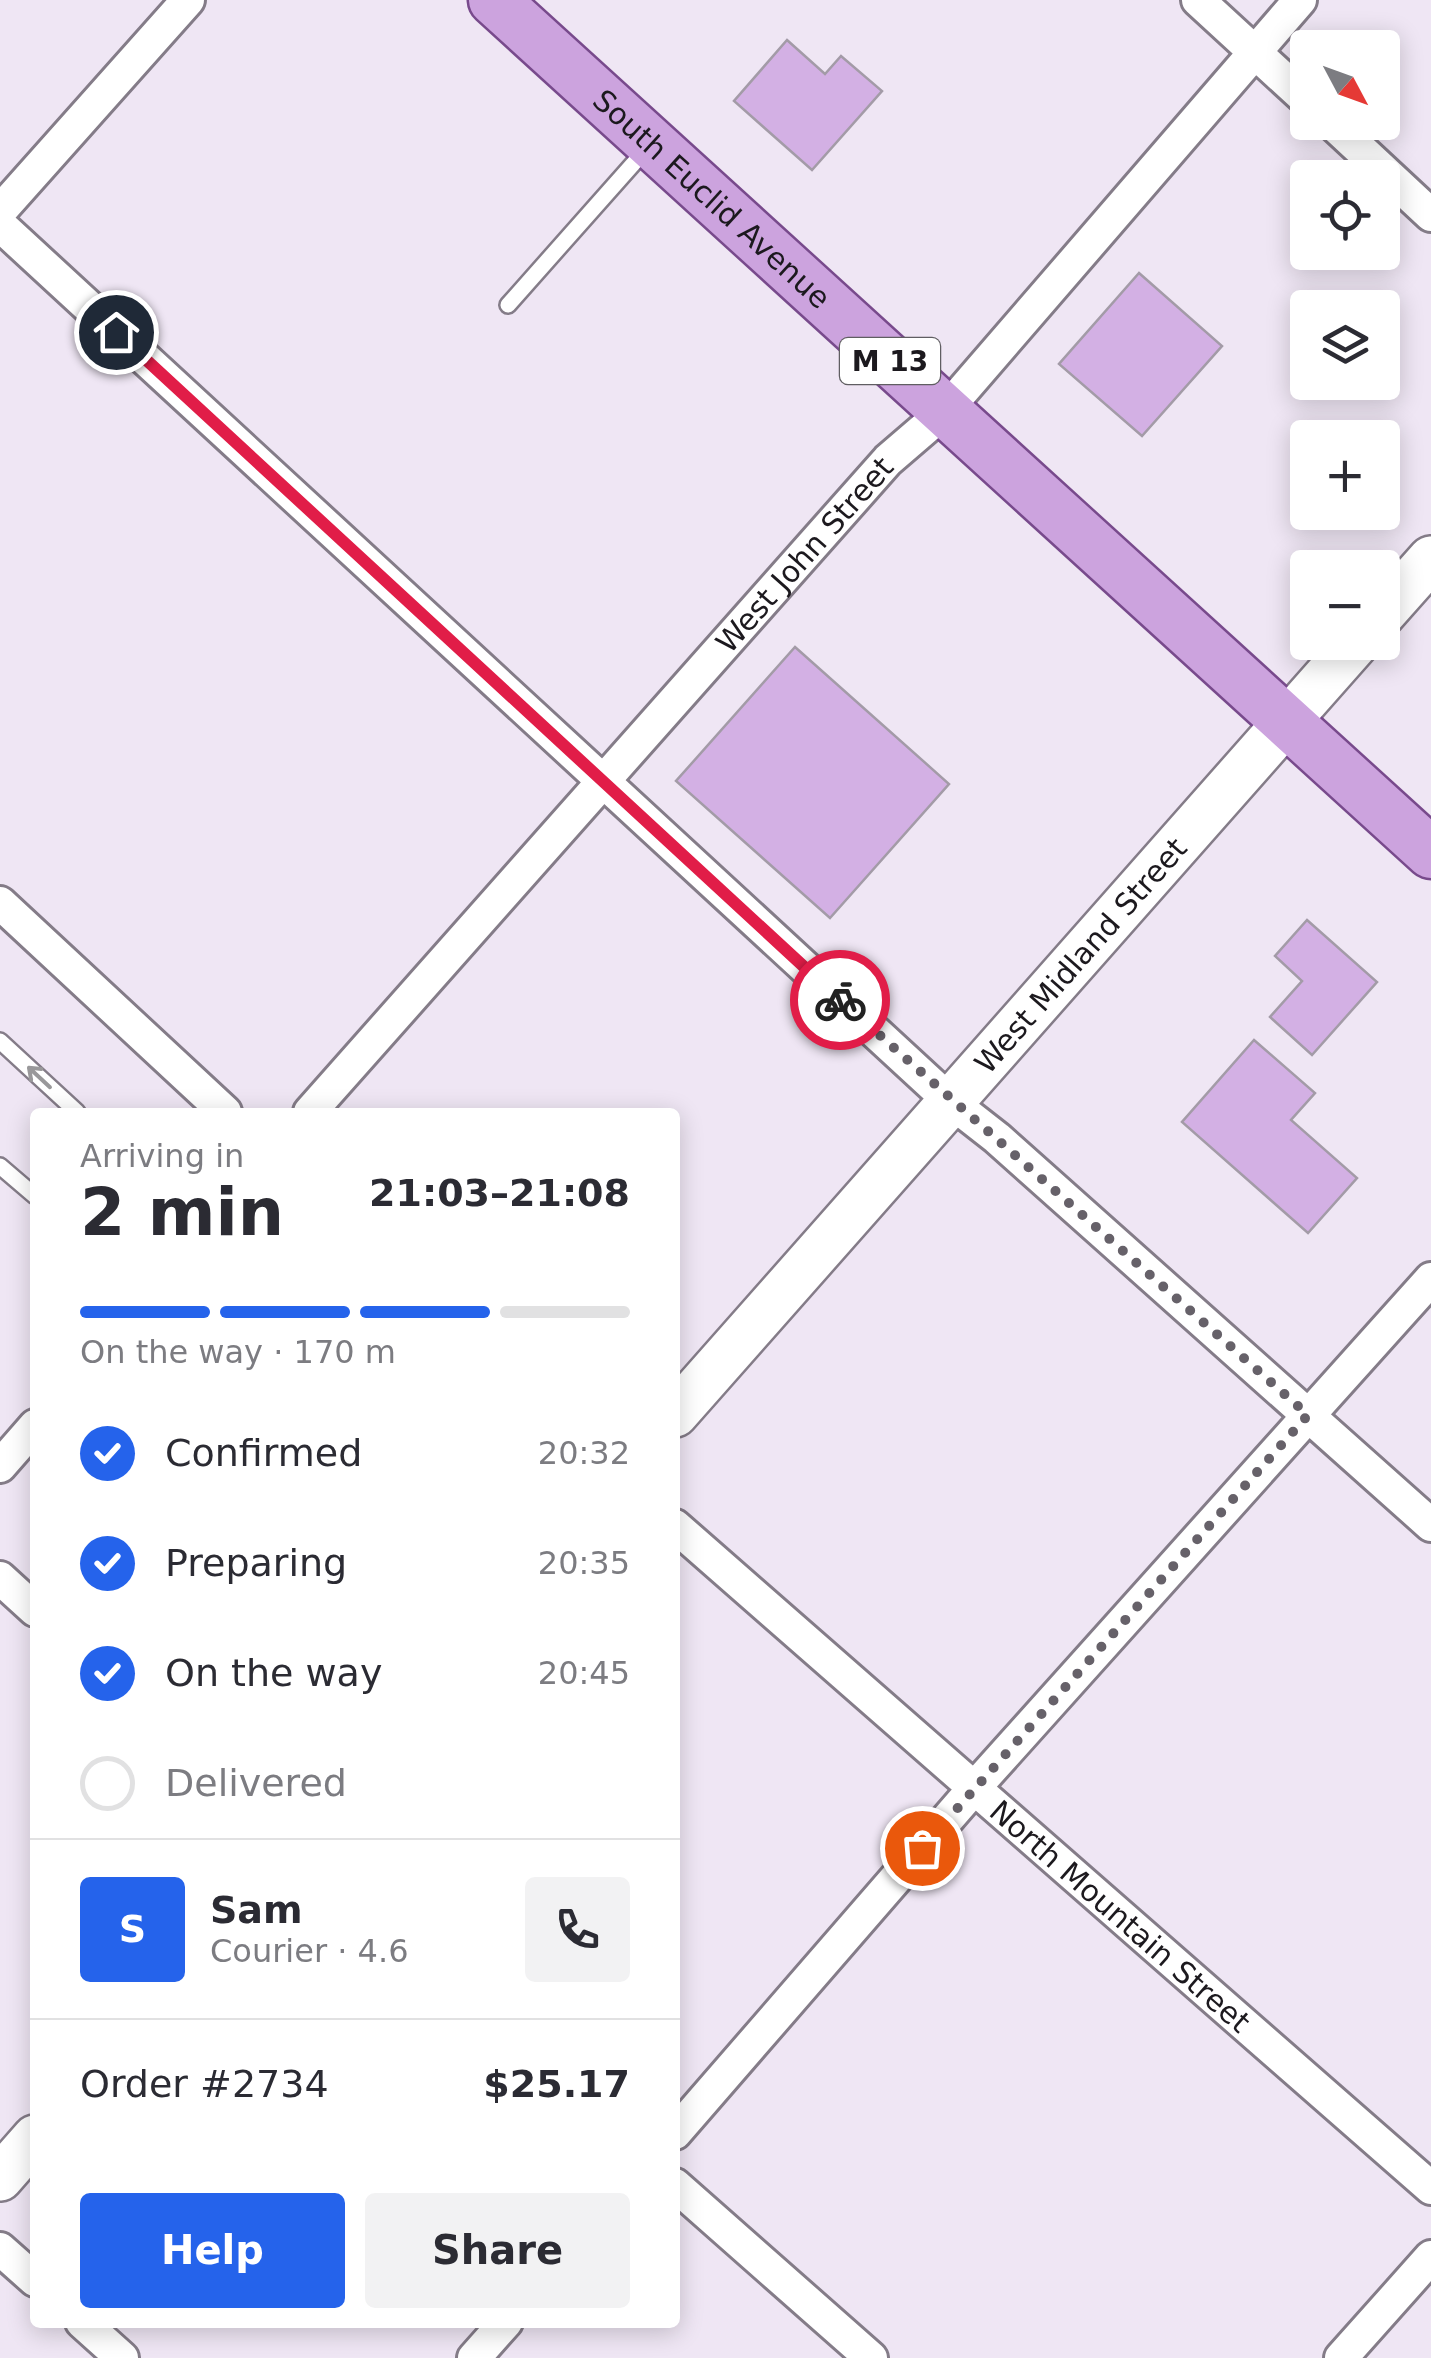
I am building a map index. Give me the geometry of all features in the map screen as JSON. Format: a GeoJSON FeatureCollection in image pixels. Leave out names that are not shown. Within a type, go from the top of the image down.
{"type":"FeatureCollection","features":[{"type":"Feature","properties":{"kind":"main road","name":"South Euclid Avenue"},"geometry":{"type":"LineString","coordinates":[[494,0],[1287,721]]}},
{"type":"Feature","properties":{"kind":"main road"},"geometry":{"type":"LineString","coordinates":[[1400,594],[1431,559]]}},
{"type":"Feature","properties":{"kind":"main road","name":"West Midland Street"},"geometry":{"type":"LineString","coordinates":[[680,1408],[1341,660]]}},
{"type":"Feature","properties":{"kind":"main road","name":"M 13"},"geometry":{"type":"LineString","coordinates":[[1287,721],[1431,853]]}},
{"type":"Feature","properties":{"kind":"main road"},"geometry":{"type":"LineString","coordinates":[[0,2178],[30,2144]]}},
{"type":"Feature","properties":{"kind":"street"},"geometry":{"type":"LineString","coordinates":[[0,211],[188,0]]}},
{"type":"Feature","properties":{"kind":"street"},"geometry":{"type":"LineString","coordinates":[[1198,0],[1290,84]]}},
{"type":"Feature","properties":{"kind":"street","name":"West John Street"},"geometry":{"type":"LineString","coordinates":[[314,1108],[888,460],[945,411],[1300,0]]}},
{"type":"Feature","properties":{"kind":"street"},"geometry":{"type":"LineString","coordinates":[[1350,140],[1431,215]]}},
{"type":"Feature","properties":{"kind":"street"},"geometry":{"type":"LineString","coordinates":[[0,225],[950,1102],[997,1138],[1431,1525]]}},
{"type":"Feature","properties":{"kind":"street"},"geometry":{"type":"LineString","coordinates":[[0,903],[221,1108]]}},
{"type":"Feature","properties":{"kind":"street"},"geometry":{"type":"LineString","coordinates":[[680,2127],[976,1786],[1431,1279]]}},
{"type":"Feature","properties":{"kind":"street"},"geometry":{"type":"LineString","coordinates":[[0,1466],[30,1432]]}},
{"type":"Feature","properties":{"kind":"street","name":"North Mountain Street"},"geometry":{"type":"LineString","coordinates":[[680,1530],[1431,2188]]}},
{"type":"Feature","properties":{"kind":"street"},"geometry":{"type":"LineString","coordinates":[[0,1578],[30,1605]]}},
{"type":"Feature","properties":{"kind":"street"},"geometry":{"type":"LineString","coordinates":[[680,2189],[872,2358]]}},
{"type":"Feature","properties":{"kind":"street"},"geometry":{"type":"LineString","coordinates":[[0,2249],[30,2276]]}},
{"type":"Feature","properties":{"kind":"street"},"geometry":{"type":"LineString","coordinates":[[1341,2358],[1431,2257]]}},
{"type":"Feature","properties":{"kind":"street"},"geometry":{"type":"LineString","coordinates":[[89,2328],[122,2358]]}},
{"type":"Feature","properties":{"kind":"street"},"geometry":{"type":"LineString","coordinates":[[474,2358],[501,2328]]}},
{"type":"Feature","properties":{"kind":"lane"},"geometry":{"type":"LineString","coordinates":[[508,305],[651,143]]}},
{"type":"Feature","properties":{"kind":"lane"},"geometry":{"type":"LineString","coordinates":[[0,1041],[74,1108]]}},
{"type":"Feature","properties":{"kind":"lane"},"geometry":{"type":"LineString","coordinates":[[0,1166],[30,1192]]}},
{"type":"Feature","properties":{"kind":"building"},"geometry":{"type":"Polygon","coordinates":[[[787,40],[825,74],[841,56],[882,91],[812,170],[734,101],[787,40]]]}},
{"type":"Feature","properties":{"kind":"building"},"geometry":{"type":"Polygon","coordinates":[[[1139,273],[1222,346],[1142,436],[1059,364],[1139,273]]]}},
{"type":"Feature","properties":{"kind":"building"},"geometry":{"type":"Polygon","coordinates":[[[795,647],[949,784],[830,918],[676,781],[795,647]]]}},
{"type":"Feature","properties":{"kind":"building"},"geometry":{"type":"Polygon","coordinates":[[[1307,920],[1377,982],[1312,1055],[1270,1017],[1302,981],[1275,956],[1307,920]]]}},
{"type":"Feature","properties":{"kind":"building"},"geometry":{"type":"Polygon","coordinates":[[[1254,1040],[1315,1093],[1291,1120],[1357,1178],[1308,1233],[1182,1122],[1254,1040]]]}},
{"type":"Feature","properties":{"kind":"way so far"},"geometry":{"type":"LineString","coordinates":[[840,1000],[950,1102],[997,1138],[1308,1415],[922,1848]]}},
{"type":"Feature","properties":{"kind":"route"},"geometry":{"type":"LineString","coordinates":[[116,332],[840,1000]]}}]}
